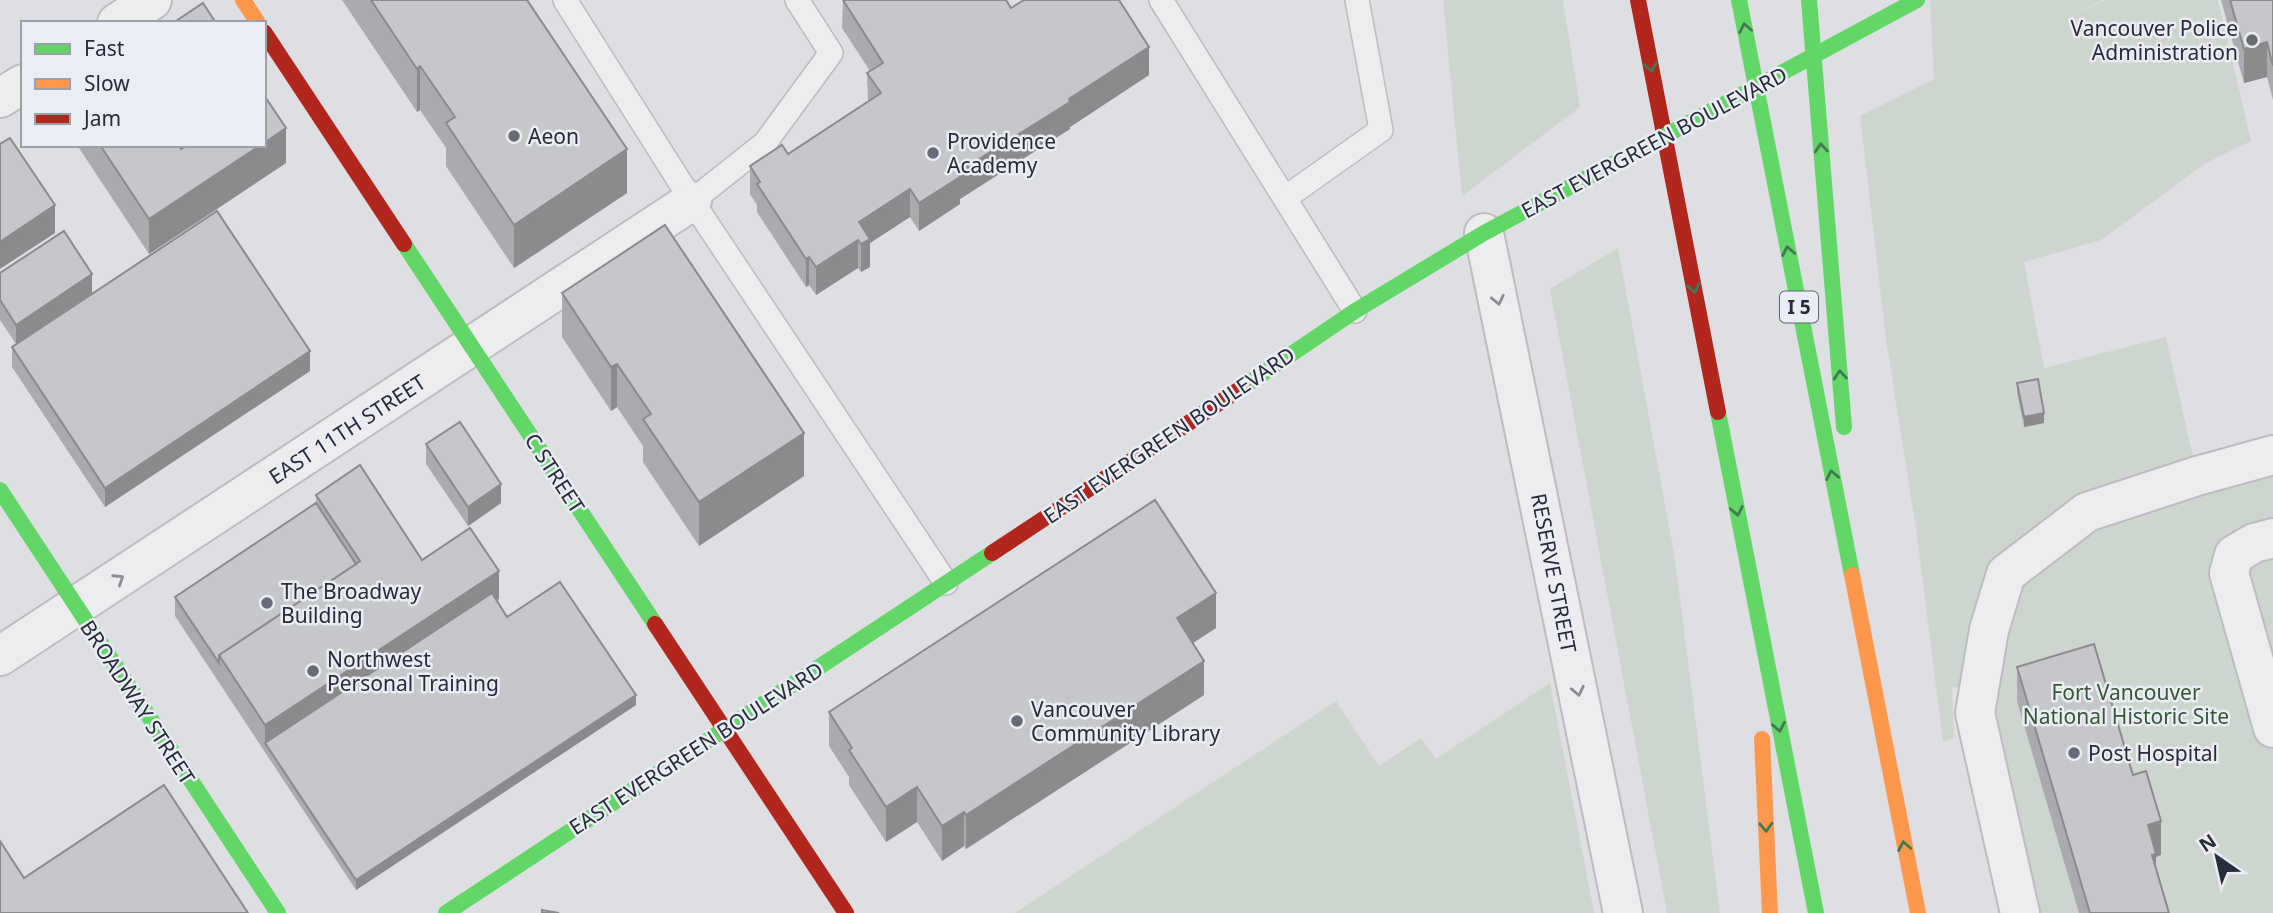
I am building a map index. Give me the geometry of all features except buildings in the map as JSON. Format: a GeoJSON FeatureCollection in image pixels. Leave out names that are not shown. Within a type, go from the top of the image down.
{"type":"FeatureCollection","features":[{"type":"Feature","properties":{"kind":"main road"},"geometry":{"type":"LineString","coordinates":[[243,0],[257,21]]}},
{"type":"Feature","properties":{"kind":"main road"},"geometry":{"type":"LineString","coordinates":[[1638,0],[1816,913]]}},
{"type":"Feature","properties":{"kind":"main road","name":"I 5"},"geometry":{"type":"LineString","coordinates":[[1739,0],[1917,913]]}},
{"type":"Feature","properties":{"kind":"main road"},"geometry":{"type":"LineString","coordinates":[[1809,0],[1846,446]]}},
{"type":"Feature","properties":{"kind":"main road","name":"EAST EVERGREEN BOULEVARD"},"geometry":{"type":"LineString","coordinates":[[446,913],[1355,311],[1484,233],[1917,0]]}},
{"type":"Feature","properties":{"kind":"main road","name":"C STREET"},"geometry":{"type":"LineString","coordinates":[[266,35],[846,913]]}},
{"type":"Feature","properties":{"kind":"main road"},"geometry":{"type":"LineString","coordinates":[[1636,78],[1681,221]]}},
{"type":"Feature","properties":{"kind":"main road"},"geometry":{"type":"LineString","coordinates":[[1848,474],[1859,614]]}},
{"type":"Feature","properties":{"kind":"main road","name":"BROADWAY STREET"},"geometry":{"type":"LineString","coordinates":[[0,490],[278,913]]}},
{"type":"Feature","properties":{"kind":"main road"},"geometry":{"type":"LineString","coordinates":[[1757,611],[1770,913]]}},
{"type":"Feature","properties":{"kind":"street"},"geometry":{"type":"LineString","coordinates":[[120,21],[152,0]]}},
{"type":"Feature","properties":{"kind":"street"},"geometry":{"type":"LineString","coordinates":[[0,98],[21,85]]}},
{"type":"Feature","properties":{"kind":"street","name":"EAST 11TH STREET"},"geometry":{"type":"LineString","coordinates":[[0,656],[692,201]]}},
{"type":"Feature","properties":{"kind":"street","name":"RESERVE STREET"},"geometry":{"type":"LineString","coordinates":[[1484,233],[1623,913]]}},
{"type":"Feature","properties":{"kind":"street"},"geometry":{"type":"LineString","coordinates":[[2020,913],[1975,713],[1989,630],[2006,574],[2088,512],[2197,476],[2273,455]]}},
{"type":"Feature","properties":{"kind":"street"},"geometry":{"type":"LineString","coordinates":[[2273,538],[2254,543],[2234,555],[2229,573],[2273,728]]}},
{"type":"Feature","properties":{"kind":"lane"},"geometry":{"type":"LineString","coordinates":[[565,0],[692,201],[946,583]]}},
{"type":"Feature","properties":{"kind":"lane"},"geometry":{"type":"LineString","coordinates":[[692,201],[765,143],[831,53],[797,0]]}},
{"type":"Feature","properties":{"kind":"lane"},"geometry":{"type":"LineString","coordinates":[[1161,0],[1355,311]]}},
{"type":"Feature","properties":{"kind":"lane"},"geometry":{"type":"LineString","coordinates":[[1285,198],[1381,130],[1357,0]]}},
{"type":"Feature","properties":{"kind":"green space"},"geometry":{"type":"Polygon","coordinates":[[[1443,0],[1563,0],[1580,107],[1462,196],[1443,0]]]}},
{"type":"Feature","properties":{"kind":"green space","name":"Fort Vancouver National Historic Site"},"geometry":{"type":"Polygon","coordinates":[[[1930,0],[2103,0],[2066,18],[2106,0],[2218,0],[2251,141],[2206,163],[2101,240],[2024,262],[2044,368],[2166,337],[2197,475],[2273,455],[2273,913],[2021,913],[1977,689],[1952,687],[1954,737],[1943,742],[1917,536],[1886,339],[1860,116],[1934,79],[1930,0]]]}},
{"type":"Feature","properties":{"kind":"green space"},"geometry":{"type":"Polygon","coordinates":[[[1618,248],[1675,559],[1720,913],[1667,913],[1550,289],[1618,248]]]}},
{"type":"Feature","properties":{"kind":"green space"},"geometry":{"type":"Polygon","coordinates":[[[1550,683],[1594,913],[1015,913],[1336,701],[1379,766],[1421,738],[1436,759],[1550,683]]]}},
{"type":"Feature","properties":{"kind":"traffic: fast"},"geometry":{"type":"LineString","coordinates":[[1739,0],[1852,575]]}},
{"type":"Feature","properties":{"kind":"traffic: fast"},"geometry":{"type":"LineString","coordinates":[[1809,0],[1844,427]]}},
{"type":"Feature","properties":{"kind":"traffic: fast"},"geometry":{"type":"LineString","coordinates":[[1607,167],[1917,0]]}},
{"type":"Feature","properties":{"kind":"traffic: fast"},"geometry":{"type":"LineString","coordinates":[[1243,387],[1355,311],[1484,233],[1607,167]]}},
{"type":"Feature","properties":{"kind":"traffic: fast"},"geometry":{"type":"LineString","coordinates":[[404,244],[655,624]]}},
{"type":"Feature","properties":{"kind":"traffic: fast"},"geometry":{"type":"LineString","coordinates":[[1718,412],[1816,913]]}},
{"type":"Feature","properties":{"kind":"traffic: fast"},"geometry":{"type":"LineString","coordinates":[[0,490],[278,913]]}},
{"type":"Feature","properties":{"kind":"traffic: fast"},"geometry":{"type":"LineString","coordinates":[[446,913],[992,553]]}},
{"type":"Feature","properties":{"kind":"traffic: slow"},"geometry":{"type":"LineString","coordinates":[[243,0],[257,21]]}},
{"type":"Feature","properties":{"kind":"traffic: slow"},"geometry":{"type":"LineString","coordinates":[[1852,575],[1918,913]]}},
{"type":"Feature","properties":{"kind":"traffic: slow"},"geometry":{"type":"LineString","coordinates":[[1762,739],[1770,913]]}},
{"type":"Feature","properties":{"kind":"traffic: jam"},"geometry":{"type":"LineString","coordinates":[[1638,0],[1718,412]]}},
{"type":"Feature","properties":{"kind":"traffic: jam"},"geometry":{"type":"LineString","coordinates":[[266,35],[404,244]]}},
{"type":"Feature","properties":{"kind":"traffic: jam"},"geometry":{"type":"LineString","coordinates":[[992,553],[1243,387]]}},
{"type":"Feature","properties":{"kind":"traffic: jam"},"geometry":{"type":"LineString","coordinates":[[655,624],[846,913]]}},
{"type":"Feature","properties":{"kind":"place","name":"Vancouver Police Administration"},"geometry":{"type":"Point","coordinates":[2252,40]}},
{"type":"Feature","properties":{"kind":"place","name":"Aeon"},"geometry":{"type":"Point","coordinates":[514,136]}},
{"type":"Feature","properties":{"kind":"place","name":"Providence Academy"},"geometry":{"type":"Point","coordinates":[933,153]}},
{"type":"Feature","properties":{"kind":"place","name":"The Broadway Building"},"geometry":{"type":"Point","coordinates":[267,603]}},
{"type":"Feature","properties":{"kind":"place","name":"Northwest Personal Training"},"geometry":{"type":"Point","coordinates":[313,671]}},
{"type":"Feature","properties":{"kind":"place","name":"Vancouver Community Library"},"geometry":{"type":"Point","coordinates":[1017,721]}},
{"type":"Feature","properties":{"kind":"place","name":"Post Hospital"},"geometry":{"type":"Point","coordinates":[2074,753]}}]}
